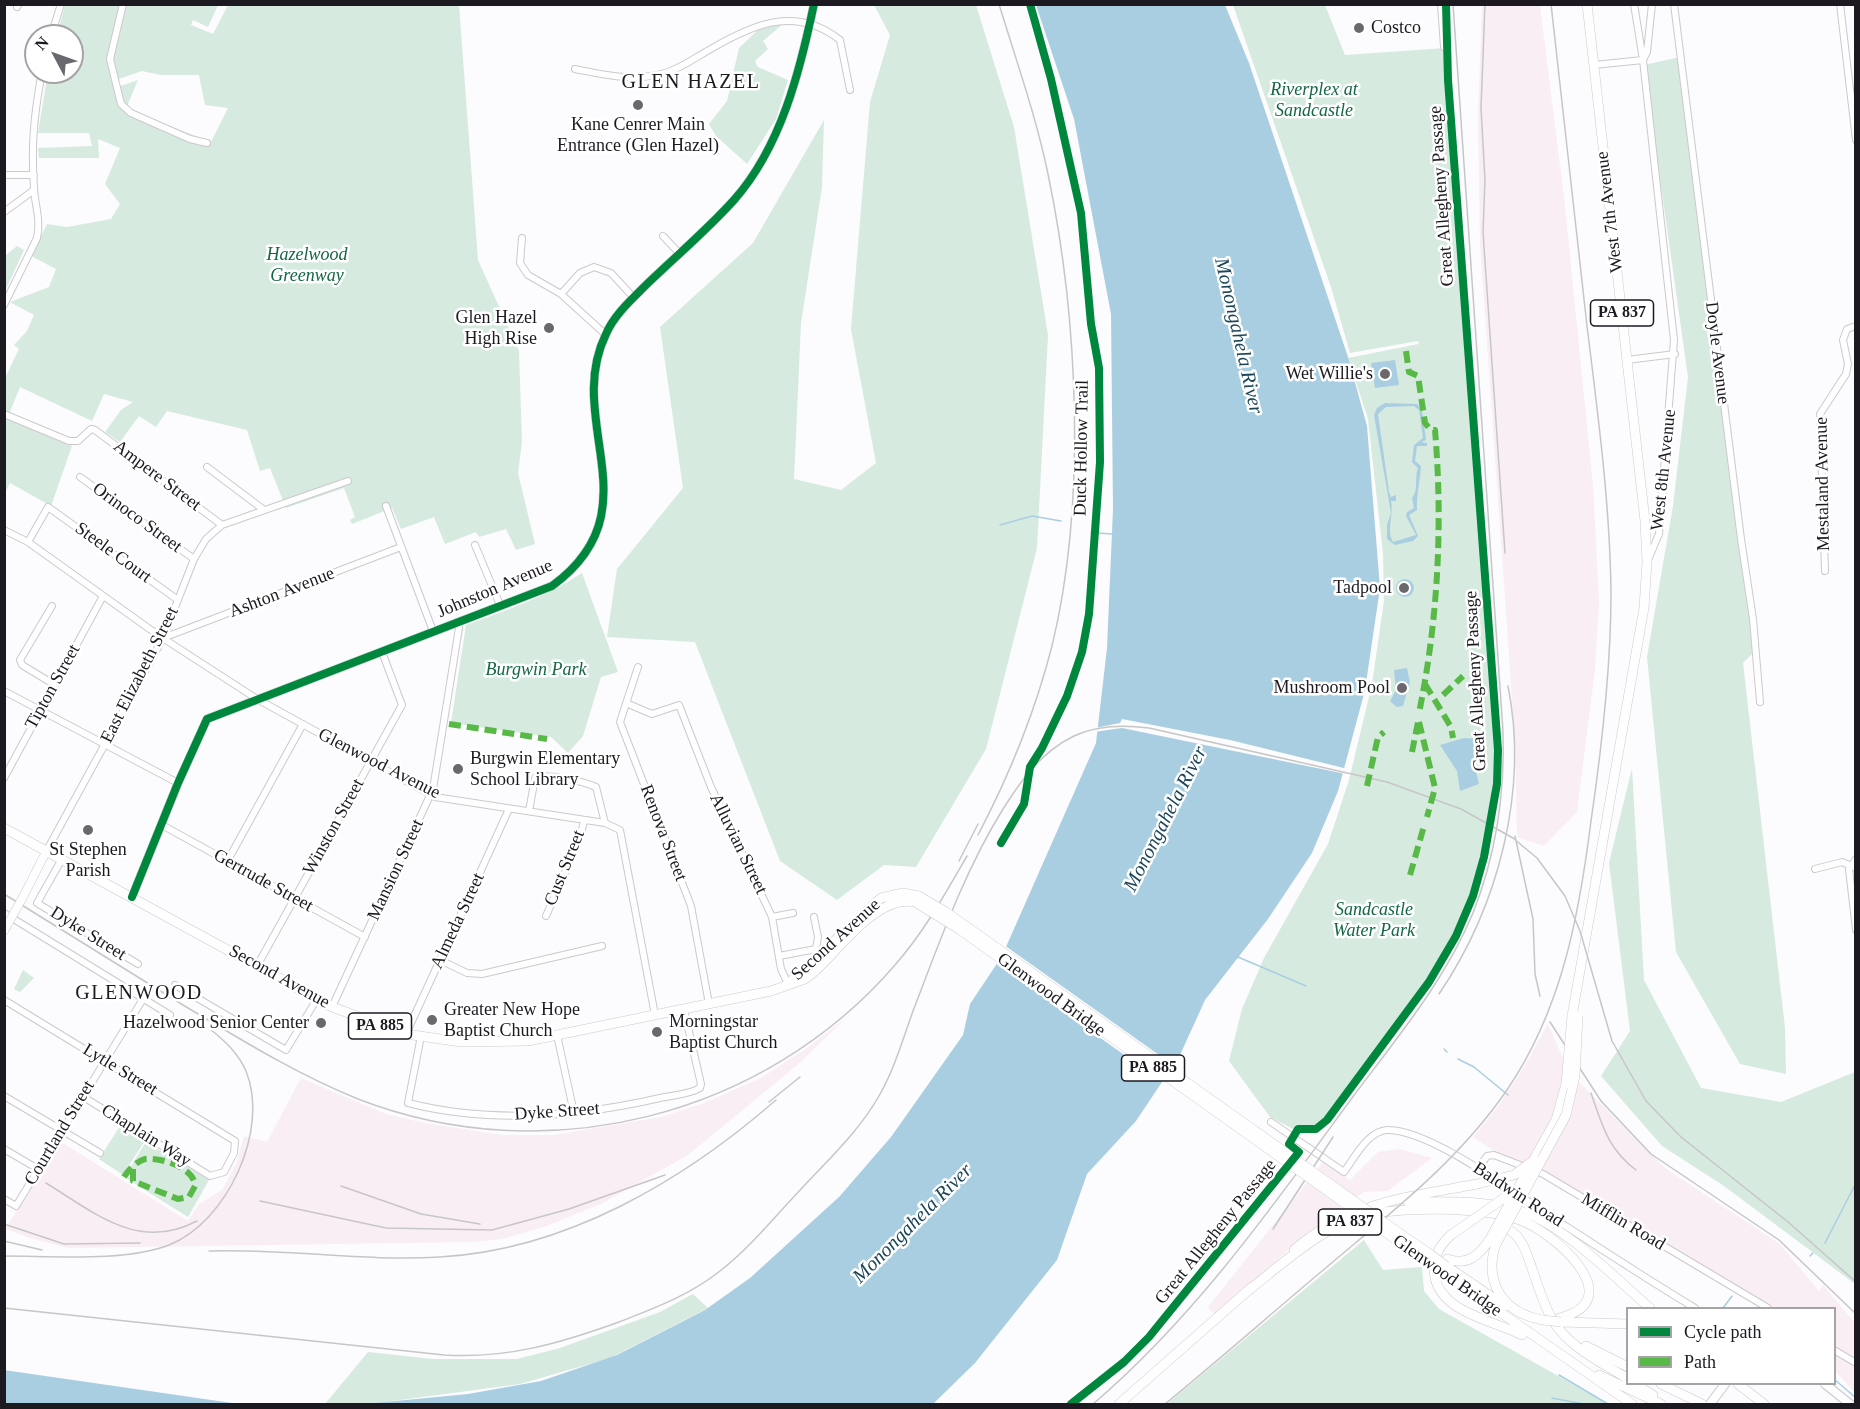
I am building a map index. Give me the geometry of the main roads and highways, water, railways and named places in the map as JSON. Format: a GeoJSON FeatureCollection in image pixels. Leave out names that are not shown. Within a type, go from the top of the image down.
{"type":"FeatureCollection","features":[{"type":"Feature","properties":{"kind":"main road","name":"West 7th Avenue"},"geometry":{"type":"LineString","coordinates":[[1587,4],[1647,562]]}},
{"type":"Feature","properties":{"kind":"main road","name":"West 8th Avenue"},"geometry":{"type":"LineString","coordinates":[[1575,1016],[1642,619],[1647,562]]}},
{"type":"Feature","properties":{"kind":"main road","name":"Second Avenue"},"geometry":{"type":"LineString","coordinates":[[4,828],[332,1007],[406,1034],[487,1043],[528,1041],[755,995],[788,984],[814,972],[880,909],[898,901],[917,899]]}},
{"type":"Feature","properties":{"kind":"main road","name":"Glenwood Bridge"},"geometry":{"type":"LineString","coordinates":[[917,899],[1393,1233],[1446,1266],[1497,1302],[1523,1315]]}},
{"type":"Feature","properties":{"kind":"main road","name":"PA 837"},"geometry":{"type":"LineString","coordinates":[[1119,1404],[1316,1231],[1333,1220],[1373,1204],[1477,1184],[1514,1175],[1534,1165],[1556,1120],[1563,1097],[1575,1016]]}},
{"type":"Feature","properties":{"kind":"main road","name":"PA 837"},"geometry":{"type":"LineString","coordinates":[[1250,1290],[1318,1239],[1361,1217],[1398,1210],[1470,1212],[1502,1215],[1534,1226],[1551,1236],[1576,1260],[1588,1281],[1586,1299],[1575,1312],[1561,1320],[1543,1320],[1523,1315],[1509,1306],[1495,1289],[1491,1271],[1493,1241],[1566,1115],[1575,1076],[1575,1016]]}},
{"type":"Feature","properties":{"kind":"main road"},"geometry":{"type":"LineString","coordinates":[[1430,1256],[1446,1266],[1468,1260],[1483,1250],[1493,1241],[1522,1182],[1534,1165]]}},
{"type":"Feature","properties":{"kind":"main road"},"geometry":{"type":"LineString","coordinates":[[1522,1182],[1502,1202],[1451,1235],[1438,1250],[1435,1261],[1436,1283],[1446,1299],[1460,1308],[1554,1351]]}},
{"type":"Feature","properties":{"kind":"main road"},"geometry":{"type":"LineString","coordinates":[[1373,1204],[1420,1202],[1482,1205],[1531,1215],[1563,1235],[1649,1307]]}},
{"type":"Feature","properties":{"kind":"main road"},"geometry":{"type":"LineString","coordinates":[[1470,1212],[1499,1221],[1517,1236],[1529,1259],[1548,1311],[1563,1334],[1579,1348],[1626,1378]]}},
{"type":"Feature","properties":{"kind":"main road","name":"Glenwood Bridge"},"geometry":{"type":"LineString","coordinates":[[1393,1233],[1419,1246],[1430,1256]]}},
{"type":"Feature","properties":{"kind":"main road","name":"Glenwood Bridge"},"geometry":{"type":"LineString","coordinates":[[1446,1266],[1567,1360]]}},
{"type":"Feature","properties":{"kind":"main road"},"geometry":{"type":"LineString","coordinates":[[1561,1320],[1626,1324]]}},
{"type":"Feature","properties":{"kind":"main road"},"geometry":{"type":"LineString","coordinates":[[1563,1334],[1626,1366]]}},
{"type":"Feature","properties":{"kind":"main road"},"geometry":{"type":"LineString","coordinates":[[1567,1360],[1632,1404]]}},
{"type":"Feature","properties":{"kind":"main road","name":"PA 885"},"geometry":{"type":"LineString","coordinates":[[1567,1360],[1662,1404]]}},
{"type":"Feature","properties":{"kind":"main road"},"geometry":{"type":"LineString","coordinates":[[1638,1385],[1668,1404]]}},
{"type":"Feature","properties":{"kind":"main road"},"geometry":{"type":"LineString","coordinates":[[1665,1385],[1702,1404]]}},
{"type":"Feature","properties":{"kind":"main road"},"geometry":{"type":"LineString","coordinates":[[1710,1404],[1724,1385]]}},
{"type":"Feature","properties":{"kind":"main road"},"geometry":{"type":"LineString","coordinates":[[1740,1385],[1764,1404]]}},
{"type":"Feature","properties":{"kind":"main road"},"geometry":{"type":"LineString","coordinates":[[1827,1385],[1850,1404]]}},
{"type":"Feature","properties":{"kind":"water","name":"Monongahela River"},"geometry":{"type":"Polygon","coordinates":[[[1036,5],[1225,5],[1249,63],[1348,357],[1367,426],[1380,588],[1365,690],[1338,791],[1312,853],[1268,919],[1205,1000],[1180,1055],[1136,1121],[1087,1174],[1057,1260],[975,1363],[933,1404],[364,1404],[468,1394],[541,1381],[617,1355],[705,1310],[750,1278],[839,1197],[891,1137],[963,1035],[970,1004],[1002,956],[1096,743],[1107,648],[1113,509],[1111,314],[1074,119],[1036,5]]]}},
{"type":"Feature","properties":{"kind":"water","name":"Wet Willie's"},"geometry":{"type":"Polygon","coordinates":[[[1395,360],[1399,385],[1375,388],[1371,363],[1395,360]]]}},
{"type":"Feature","properties":{"kind":"water"},"geometry":{"type":"Polygon","coordinates":[[[1385,403],[1417,404],[1422,410],[1426,440],[1421,442],[1427,443],[1427,446],[1417,446],[1415,461],[1421,466],[1417,510],[1409,515],[1418,536],[1413,541],[1395,545],[1387,539],[1387,525],[1391,513],[1374,415],[1377,408],[1385,403]],[[1414,406],[1386,407],[1378,414],[1389,492],[1391,497],[1396,495],[1396,501],[1391,501],[1390,532],[1393,542],[1416,535],[1406,516],[1407,512],[1414,508],[1412,498],[1418,468],[1412,462],[1414,445],[1423,438],[1419,410],[1414,406]]]}},
{"type":"Feature","properties":{"kind":"water","name":"Tadpool"},"geometry":{"type":"Polygon","coordinates":[[[1405,579],[1411,582],[1414,588],[1411,594],[1405,597],[1399,594],[1396,588],[1399,582],[1405,579]]]}},
{"type":"Feature","properties":{"kind":"water","name":"Mushroom Pool"},"geometry":{"type":"Polygon","coordinates":[[[1407,668],[1410,682],[1403,706],[1397,707],[1390,701],[1396,690],[1394,670],[1407,668]]]}},
{"type":"Feature","properties":{"kind":"water"},"geometry":{"type":"Polygon","coordinates":[[[1464,738],[1484,739],[1475,768],[1479,784],[1460,791],[1457,771],[1440,745],[1464,738]]]}},
{"type":"Feature","properties":{"kind":"water"},"geometry":{"type":"Polygon","coordinates":[[[4,1370],[239,1404],[5,1404],[4,1370]]]}},
{"type":"Feature","properties":{"kind":"waterway"},"geometry":{"type":"LineString","coordinates":[[1000,525],[1032,516],[1061,521]]}},
{"type":"Feature","properties":{"kind":"waterway"},"geometry":{"type":"LineString","coordinates":[[1096,533],[1113,534]]}},
{"type":"Feature","properties":{"kind":"waterway"},"geometry":{"type":"LineString","coordinates":[[1238,957],[1306,986]]}},
{"type":"Feature","properties":{"kind":"waterway"},"geometry":{"type":"LineString","coordinates":[[1444,1049],[1447,1052]]}},
{"type":"Feature","properties":{"kind":"waterway"},"geometry":{"type":"LineString","coordinates":[[1458,1059],[1474,1067],[1508,1095]]}},
{"type":"Feature","properties":{"kind":"waterway"},"geometry":{"type":"LineString","coordinates":[[1825,1243],[1856,1183]]}},
{"type":"Feature","properties":{"kind":"waterway"},"geometry":{"type":"LineString","coordinates":[[1810,1256],[1813,1253]]}},
{"type":"Feature","properties":{"kind":"waterway"},"geometry":{"type":"LineString","coordinates":[[1724,1307],[1732,1296]]}},
{"type":"Feature","properties":{"kind":"waterway"},"geometry":{"type":"LineString","coordinates":[[1559,1375],[1608,1404]]}},
{"type":"Feature","properties":{"kind":"waterway"},"geometry":{"type":"LineString","coordinates":[[1836,1381],[1856,1398]]}},
{"type":"Feature","properties":{"kind":"waterway"},"geometry":{"type":"LineString","coordinates":[[1552,1398],[1583,1404]]}},
{"type":"Feature","properties":{"kind":"railway"},"geometry":{"type":"LineString","coordinates":[[978,835],[1021,742],[1052,646],[1063,590],[1074,471],[1072,349],[1058,230],[1038,131],[999,4]]}},
{"type":"Feature","properties":{"kind":"railway"},"geometry":{"type":"LineString","coordinates":[[1093,1404],[1165,1335],[1199,1297],[1293,1179],[1434,986],[1462,938],[1488,869],[1500,801],[1503,731],[1453,4]]}},
{"type":"Feature","properties":{"kind":"railway"},"geometry":{"type":"LineString","coordinates":[[1485,4],[1481,108],[1485,180],[1483,232],[1505,553]]}},
{"type":"Feature","properties":{"kind":"railway"},"geometry":{"type":"LineString","coordinates":[[1165,1404],[1400,1205],[1468,1139],[1507,1090],[1526,1059],[1542,1027],[1565,961],[1581,892],[1599,765],[1608,679],[1611,593],[1603,460],[1551,4]]}},
{"type":"Feature","properties":{"kind":"railway"},"geometry":{"type":"LineString","coordinates":[[1439,994],[1478,924],[1504,847],[1511,807],[1514,766],[1513,726],[1508,686]]}},
{"type":"Feature","properties":{"kind":"railway"},"geometry":{"type":"LineString","coordinates":[[4,1308],[467,1356],[512,1352],[555,1343],[619,1322],[684,1294],[709,1280],[753,1241],[844,1144],[871,1109],[894,1065],[933,959],[976,857],[1017,787],[1033,767],[1062,742],[1083,732],[1120,726],[1149,728],[1387,782],[1461,809],[1513,838],[1537,858],[1565,896],[1580,931],[1612,1041],[1646,1101],[1681,1137],[1788,1222],[1856,1282]]}},
{"type":"Feature","properties":{"kind":"railway"},"geometry":{"type":"LineString","coordinates":[[959,861],[978,824]]}},
{"type":"Feature","properties":{"kind":"railway"},"geometry":{"type":"LineString","coordinates":[[1515,836],[1533,919],[1535,974],[1540,996]]}},
{"type":"Feature","properties":{"kind":"railway"},"geometry":{"type":"LineString","coordinates":[[4,894],[247,1043],[313,1079],[358,1099],[430,1120],[503,1130],[576,1129],[648,1116],[717,1093],[782,1060],[842,1017],[895,965],[925,926],[967,856]]}},
{"type":"Feature","properties":{"kind":"railway"},"geometry":{"type":"LineString","coordinates":[[1550,1022],[1601,1101],[1651,1154],[1779,1240],[1856,1314]]}},
{"type":"Feature","properties":{"kind":"railway"},"geometry":{"type":"LineString","coordinates":[[4,1256],[88,1257],[132,1254],[169,1245],[190,1233],[209,1216],[225,1195],[238,1172],[247,1146],[252,1120],[252,1094],[246,1071],[231,1048],[210,1029]]}},
{"type":"Feature","properties":{"kind":"railway"},"geometry":{"type":"LineString","coordinates":[[769,1102],[800,1077]]}},
{"type":"Feature","properties":{"kind":"railway"},"geometry":{"type":"LineString","coordinates":[[1591,1093],[1612,1145],[1636,1170]]}},
{"type":"Feature","properties":{"kind":"railway"},"geometry":{"type":"LineString","coordinates":[[209,1251],[267,1251],[353,1257],[411,1258],[487,1252],[533,1241],[577,1226],[662,1183],[702,1158],[776,1100]]}},
{"type":"Feature","properties":{"kind":"railway"},"geometry":{"type":"LineString","coordinates":[[1273,1229],[1333,1137]]}},
{"type":"Feature","properties":{"kind":"railway"},"geometry":{"type":"LineString","coordinates":[[260,1201],[386,1228],[492,1230],[569,1209],[665,1175]]}},
{"type":"Feature","properties":{"kind":"railway"},"geometry":{"type":"LineString","coordinates":[[46,1183],[100,1216],[136,1231],[155,1232],[176,1229],[197,1221]]}},
{"type":"Feature","properties":{"kind":"railway"},"geometry":{"type":"LineString","coordinates":[[341,1186],[421,1214],[480,1224]]}},
{"type":"Feature","properties":{"kind":"railway"},"geometry":{"type":"LineString","coordinates":[[4,1224],[64,1244],[140,1243]]}},
{"type":"Feature","properties":{"kind":"railway"},"geometry":{"type":"LineString","coordinates":[[4,1241],[42,1250]]}},
{"type":"Feature","properties":{"kind":"place","name":"Costco"},"geometry":{"type":"Point","coordinates":[1359,28]}},
{"type":"Feature","properties":{"kind":"place","name":"Kane Cenrer Main Entrance (Glen Hazel)"},"geometry":{"type":"Point","coordinates":[638,105]}},
{"type":"Feature","properties":{"kind":"place","name":"Glen Hazel High Rise"},"geometry":{"type":"Point","coordinates":[549,328]}},
{"type":"Feature","properties":{"kind":"place","name":"Wet Willie's"},"geometry":{"type":"Point","coordinates":[1385,374]}},
{"type":"Feature","properties":{"kind":"place","name":"Tadpool"},"geometry":{"type":"Point","coordinates":[1404,588]}},
{"type":"Feature","properties":{"kind":"place","name":"Mushroom Pool"},"geometry":{"type":"Point","coordinates":[1402,688]}},
{"type":"Feature","properties":{"kind":"place","name":"Burgwin Elementary School Library"},"geometry":{"type":"Point","coordinates":[458,769]}},
{"type":"Feature","properties":{"kind":"place","name":"St Stephen Parish"},"geometry":{"type":"Point","coordinates":[88,830]}},
{"type":"Feature","properties":{"kind":"place","name":"Greater New Hope Baptist Church"},"geometry":{"type":"Point","coordinates":[432,1020]}},
{"type":"Feature","properties":{"kind":"place","name":"Hazelwood Senior Center"},"geometry":{"type":"Point","coordinates":[321,1023]}},
{"type":"Feature","properties":{"kind":"place","name":"Morningstar Baptist Church"},"geometry":{"type":"Point","coordinates":[657,1032]}},
{"type":"Feature","properties":{"kind":"district","name":"GLEN HAZEL"},"geometry":{"type":"Point","coordinates":[691,83]}},
{"type":"Feature","properties":{"kind":"district","name":"GLENWOOD"},"geometry":{"type":"Point","coordinates":[139,994]}},
{"type":"Feature","properties":{"kind":"park label","name":"Riverplex at Sandcastle"},"geometry":{"type":"Point","coordinates":[1314,100]}},
{"type":"Feature","properties":{"kind":"park label","name":"Hazelwood Greenway"},"geometry":{"type":"Point","coordinates":[307,265]}},
{"type":"Feature","properties":{"kind":"park label","name":"Burgwin Park"},"geometry":{"type":"Point","coordinates":[536,670]}},
{"type":"Feature","properties":{"kind":"park label","name":"Sandcastle Water Park"},"geometry":{"type":"Point","coordinates":[1374,920]}}]}
